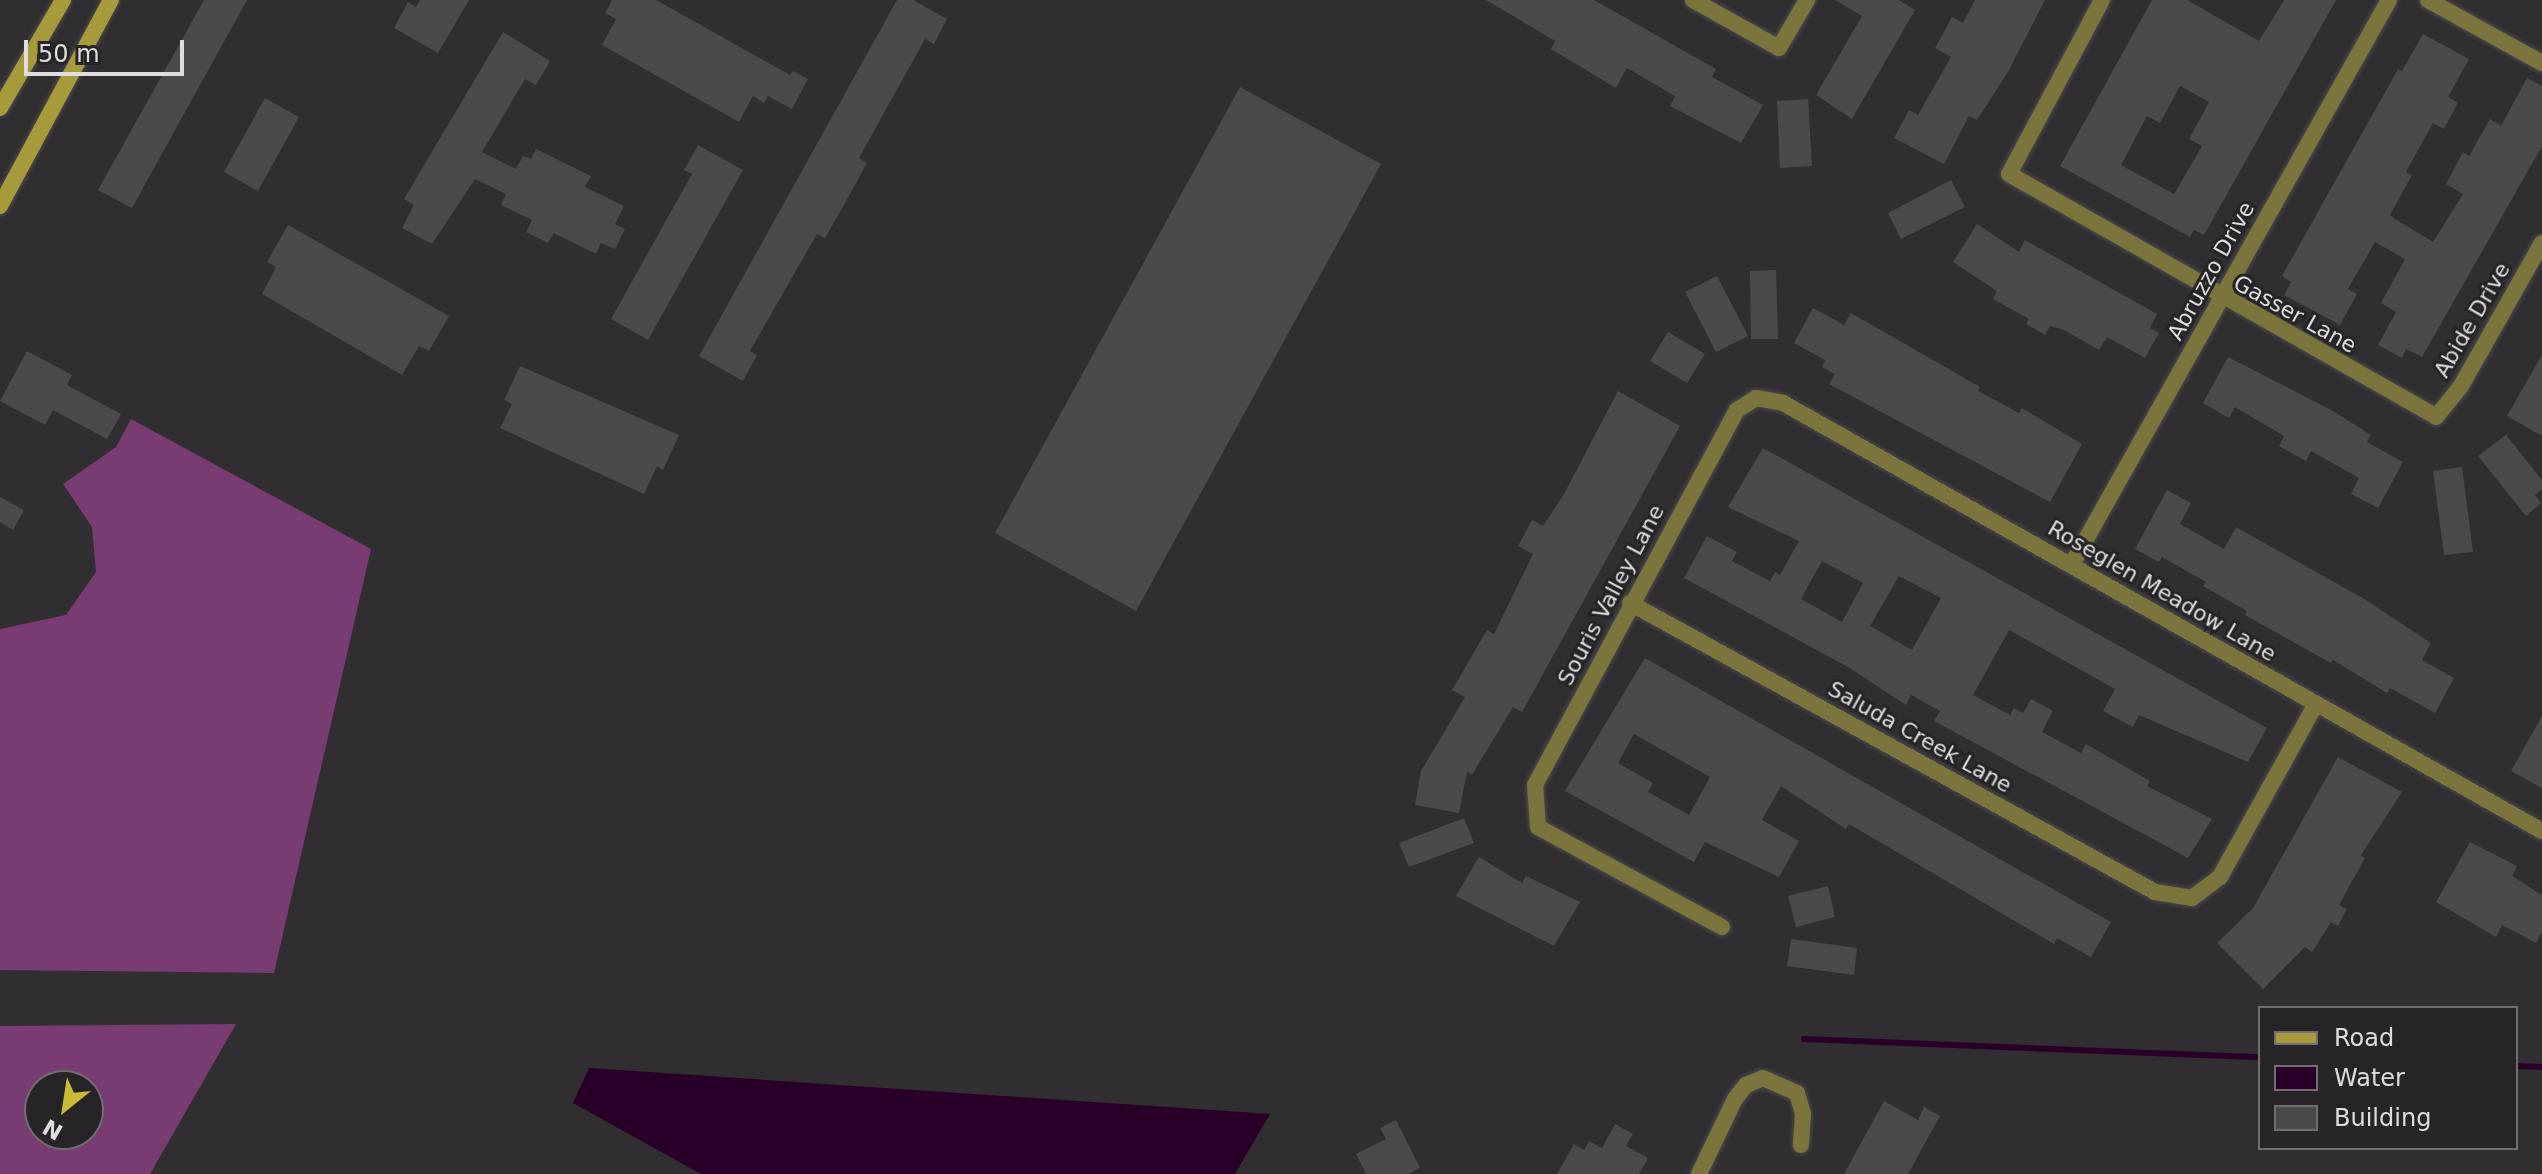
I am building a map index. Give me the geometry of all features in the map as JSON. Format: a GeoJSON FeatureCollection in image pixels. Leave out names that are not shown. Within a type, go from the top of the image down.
{"type":"FeatureCollection","features":[{"type":"Feature","properties":{"kind":"main road"},"geometry":{"type":"LineString","coordinates":[[0,108],[63,0]]}},
{"type":"Feature","properties":{"kind":"main road"},"geometry":{"type":"LineString","coordinates":[[0,206],[111,0]]}},
{"type":"Feature","properties":{"kind":"street"},"geometry":{"type":"LineString","coordinates":[[1693,0],[1779,48],[1807,0]]}},
{"type":"Feature","properties":{"kind":"street","name":"Gasser Lane"},"geometry":{"type":"LineString","coordinates":[[2102,0],[2009,174],[2221,299],[2436,417]]}},
{"type":"Feature","properties":{"kind":"street","name":"Abruzzo Drive"},"geometry":{"type":"LineString","coordinates":[[2072,564],[2389,0]]}},
{"type":"Feature","properties":{"kind":"street"},"geometry":{"type":"LineString","coordinates":[[2428,0],[2542,63]]}},
{"type":"Feature","properties":{"kind":"street","name":"Abide Drive"},"geometry":{"type":"LineString","coordinates":[[2436,417],[2461,386],[2542,243]]}},
{"type":"Feature","properties":{"kind":"street","name":"Roseglen Meadow Lane"},"geometry":{"type":"LineString","coordinates":[[1756,398],[1783,403],[2542,831]]}},
{"type":"Feature","properties":{"kind":"street","name":"Souris Valley Lane"},"geometry":{"type":"LineString","coordinates":[[1722,927],[1538,827],[1535,785],[1630,603],[1737,410],[1756,398]]}},
{"type":"Feature","properties":{"kind":"street","name":"Saluda Creek Lane"},"geometry":{"type":"LineString","coordinates":[[1630,603],[2155,892],[2192,898],[2220,877],[2316,704]]}},
{"type":"Feature","properties":{"kind":"street"},"geometry":{"type":"LineString","coordinates":[[1699,1174],[1735,1099],[1746,1085],[1763,1078],[1797,1093],[1803,1114],[1801,1145]]}},
{"type":"Feature","properties":{"kind":"shaded area"},"geometry":{"type":"Polygon","coordinates":[[[131,419],[371,549],[274,973],[0,970],[0,629],[66,615],[96,572],[92,527],[63,484],[116,447],[131,419]]]}},
{"type":"Feature","properties":{"kind":"shaded area"},"geometry":{"type":"Polygon","coordinates":[[[236,1024],[150,1174],[0,1174],[0,1026],[236,1024]]]}},
{"type":"Feature","properties":{"kind":"water"},"geometry":{"type":"Polygon","coordinates":[[[589,1068],[1270,1114],[1235,1174],[701,1174],[573,1103],[589,1068]]]}},
{"type":"Feature","properties":{"kind":"building"},"geometry":{"type":"Polygon","coordinates":[[[204,0],[247,0],[132,208],[98,190],[204,0]]]}},
{"type":"Feature","properties":{"kind":"building"},"geometry":{"type":"Polygon","coordinates":[[[420,0],[469,0],[438,53],[394,28],[408,2],[416,7],[420,0]]]}},
{"type":"Feature","properties":{"kind":"building"},"geometry":{"type":"Polygon","coordinates":[[[612,0],[656,0],[790,75],[793,71],[808,79],[792,109],[768,96],[764,103],[753,96],[739,122],[602,45],[616,19],[605,13],[612,0]]]}},
{"type":"Feature","properties":{"kind":"building"},"geometry":{"type":"Polygon","coordinates":[[[897,0],[913,0],[947,19],[934,44],[925,39],[859,158],[867,163],[839,214],[825,238],[817,234],[750,351],[757,355],[743,381],[699,356],[897,0]]]}},
{"type":"Feature","properties":{"kind":"building"},"geometry":{"type":"Polygon","coordinates":[[[1486,0],[1594,0],[1716,69],[1712,77],[1763,105],[1741,143],[1670,106],[1675,96],[1627,68],[1616,88],[1551,49],[1555,41],[1486,0]]]}},
{"type":"Feature","properties":{"kind":"building"},"geometry":{"type":"Polygon","coordinates":[[[1835,0],[1899,0],[1915,10],[1852,119],[1816,95],[1862,16],[1835,0]]]}},
{"type":"Feature","properties":{"kind":"building"},"geometry":{"type":"Polygon","coordinates":[[[1975,0],[2045,0],[2008,72],[1977,120],[1969,116],[1944,164],[1894,138],[1909,110],[1918,115],[1951,57],[1935,48],[1952,17],[1963,23],[1975,0]]]}},
{"type":"Feature","properties":{"kind":"building"},"geometry":{"type":"Polygon","coordinates":[[[2152,0],[2187,0],[2259,41],[2284,0],[2336,0],[2204,235],[2194,230],[2190,237],[2060,166],[2152,0]],[[2180,86],[2160,123],[2147,116],[2121,165],[2174,194],[2202,146],[2189,139],[2209,102],[2180,86]]]}},
{"type":"Feature","properties":{"kind":"building"},"geometry":{"type":"Polygon","coordinates":[[[503,32],[550,61],[536,85],[525,79],[482,152],[516,169],[523,156],[531,159],[536,149],[591,176],[585,187],[624,206],[615,224],[625,229],[615,249],[601,243],[596,254],[554,233],[548,243],[526,232],[532,220],[501,205],[506,194],[475,179],[432,244],[402,228],[414,205],[404,199],[503,32]]]}},
{"type":"Feature","properties":{"kind":"building"},"geometry":{"type":"Polygon","coordinates":[[[2423,34],[2469,59],[2448,97],[2458,103],[2444,129],[2433,123],[2406,172],[2412,175],[2390,215],[2433,242],[2463,194],[2446,184],[2463,152],[2469,156],[2490,119],[2501,126],[2527,78],[2542,86],[2542,146],[2422,357],[2406,349],[2402,358],[2378,345],[2396,312],[2381,303],[2405,259],[2375,242],[2348,289],[2357,294],[2340,325],[2284,295],[2291,282],[2282,276],[2398,69],[2402,71],[2423,34]]]}},
{"type":"Feature","properties":{"kind":"building"},"geometry":{"type":"Polygon","coordinates":[[[1240,87],[1381,164],[1136,611],[995,533],[1240,87]]]}},
{"type":"Feature","properties":{"kind":"building"},"geometry":{"type":"Polygon","coordinates":[[[265,98],[299,117],[258,191],[224,172],[265,98]]]}},
{"type":"Feature","properties":{"kind":"building"},"geometry":{"type":"Polygon","coordinates":[[[1808,99],[1812,166],[1780,168],[1777,101],[1808,99]]]}},
{"type":"Feature","properties":{"kind":"building"},"geometry":{"type":"Polygon","coordinates":[[[698,145],[743,170],[648,340],[611,319],[692,174],[684,170],[698,145]]]}},
{"type":"Feature","properties":{"kind":"building"},"geometry":{"type":"Polygon","coordinates":[[[1951,180],[1965,207],[1901,239],[1888,213],[1951,180]]]}},
{"type":"Feature","properties":{"kind":"building"},"geometry":{"type":"Polygon","coordinates":[[[1977,224],[2019,252],[2025,240],[2157,314],[2150,328],[2159,333],[2145,358],[2107,337],[2099,350],[2064,330],[2050,326],[2045,335],[2026,324],[2029,319],[1993,299],[1997,291],[1953,262],[1977,224]]]}},
{"type":"Feature","properties":{"kind":"building"},"geometry":{"type":"Polygon","coordinates":[[[288,225],[449,316],[429,351],[419,346],[402,375],[262,294],[276,267],[267,262],[288,225]]]}},
{"type":"Feature","properties":{"kind":"building"},"geometry":{"type":"Polygon","coordinates":[[[1776,270],[1778,339],[1751,339],[1750,271],[1776,270]]]}},
{"type":"Feature","properties":{"kind":"building"},"geometry":{"type":"Polygon","coordinates":[[[1717,276],[1748,336],[1716,352],[1685,292],[1717,276]]]}},
{"type":"Feature","properties":{"kind":"building"},"geometry":{"type":"Polygon","coordinates":[[[1813,308],[1844,325],[1851,313],[1980,387],[1978,391],[2019,413],[2022,408],[2082,444],[2050,502],[1829,384],[1835,374],[1822,367],[1825,360],[1794,343],[1813,308]]]}},
{"type":"Feature","properties":{"kind":"building"},"geometry":{"type":"Polygon","coordinates":[[[1668,332],[1705,354],[1687,383],[1650,361],[1668,332]]]}},
{"type":"Feature","properties":{"kind":"building"},"geometry":{"type":"Polygon","coordinates":[[[27,351],[72,375],[67,385],[121,414],[107,439],[53,410],[45,425],[0,401],[27,351]]]}},
{"type":"Feature","properties":{"kind":"building"},"geometry":{"type":"Polygon","coordinates":[[[2542,355],[2542,436],[2507,416],[2542,355]]]}},
{"type":"Feature","properties":{"kind":"building"},"geometry":{"type":"Polygon","coordinates":[[[2228,357],[2333,411],[2371,435],[2367,442],[2403,462],[2378,508],[2351,494],[2359,478],[2311,451],[2306,461],[2279,446],[2284,436],[2235,407],[2229,418],[2203,403],[2228,357]]]}},
{"type":"Feature","properties":{"kind":"building"},"geometry":{"type":"Polygon","coordinates":[[[520,366],[679,435],[663,470],[657,466],[644,494],[500,428],[512,404],[504,400],[520,366]]]}},
{"type":"Feature","properties":{"kind":"building"},"geometry":{"type":"Polygon","coordinates":[[[1618,391],[1680,426],[1522,712],[1513,707],[1472,775],[1467,772],[1459,813],[1415,805],[1421,771],[1465,697],[1452,690],[1487,630],[1494,634],[1533,554],[1518,546],[1532,520],[1543,526],[1564,494],[1618,391]]]}},
{"type":"Feature","properties":{"kind":"building"},"geometry":{"type":"Polygon","coordinates":[[[2506,435],[2542,480],[2542,489],[2535,495],[2541,503],[2526,516],[2478,456],[2506,435]]]}},
{"type":"Feature","properties":{"kind":"building"},"geometry":{"type":"Polygon","coordinates":[[[1763,448],[2267,728],[2248,762],[2139,715],[2133,727],[2103,711],[2115,689],[2009,630],[1973,695],[2010,715],[2014,708],[2023,713],[2031,699],[2053,711],[2042,732],[2081,753],[2086,744],[2150,781],[2147,786],[2212,819],[2188,858],[1934,721],[1940,711],[1911,695],[1906,705],[1848,667],[1684,578],[1707,536],[1737,552],[1732,561],[1770,581],[1775,572],[1780,575],[1799,541],[1728,507],[1763,448]],[[1822,561],[1801,599],[1842,622],[1863,583],[1822,561]],[[1899,576],[1870,626],[1912,650],[1941,598],[1899,576]]]}},
{"type":"Feature","properties":{"kind":"building"},"geometry":{"type":"Polygon","coordinates":[[[2462,467],[2473,552],[2444,555],[2433,471],[2462,467]]]}},
{"type":"Feature","properties":{"kind":"building"},"geometry":{"type":"Polygon","coordinates":[[[2167,490],[2191,503],[2180,524],[2224,549],[2236,527],[2366,600],[2431,643],[2422,660],[2454,678],[2435,713],[2390,688],[2387,693],[2333,660],[2331,663],[2245,615],[2247,611],[2203,586],[2206,582],[2162,557],[2159,562],[2135,549],[2167,490]]]}},
{"type":"Feature","properties":{"kind":"building"},"geometry":{"type":"Polygon","coordinates":[[[0,497],[24,510],[13,530],[0,522],[0,497]]]}},
{"type":"Feature","properties":{"kind":"building"},"geometry":{"type":"Polygon","coordinates":[[[1645,658],[2111,922],[2091,957],[2057,938],[2054,944],[1849,824],[1846,829],[1781,786],[1762,820],[1799,841],[1779,877],[1705,842],[1694,862],[1565,791],[1645,658]],[[1634,734],[1618,763],[1653,783],[1648,792],[1689,815],[1710,777],[1634,734]]]}},
{"type":"Feature","properties":{"kind":"building"},"geometry":{"type":"Polygon","coordinates":[[[2542,716],[2542,788],[2511,771],[2542,716]]]}},
{"type":"Feature","properties":{"kind":"building"},"geometry":{"type":"Polygon","coordinates":[[[2338,757],[2402,792],[2361,855],[2365,858],[2339,905],[2347,909],[2338,926],[2331,922],[2312,952],[2305,947],[2263,989],[2217,943],[2253,908],[2338,757]]]}},
{"type":"Feature","properties":{"kind":"building"},"geometry":{"type":"Polygon","coordinates":[[[1464,818],[1474,843],[1409,867],[1399,843],[1464,818]]]}},
{"type":"Feature","properties":{"kind":"building"},"geometry":{"type":"Polygon","coordinates":[[[2470,842],[2517,866],[2512,876],[2542,895],[2542,932],[2536,943],[2502,925],[2496,937],[2436,902],[2470,842]]]}},
{"type":"Feature","properties":{"kind":"building"},"geometry":{"type":"Polygon","coordinates":[[[1479,857],[1522,883],[1526,876],[1580,902],[1554,946],[1456,896],[1479,857]]]}},
{"type":"Feature","properties":{"kind":"building"},"geometry":{"type":"Polygon","coordinates":[[[1828,886],[1835,917],[1796,927],[1788,896],[1828,886]]]}},
{"type":"Feature","properties":{"kind":"building"},"geometry":{"type":"Polygon","coordinates":[[[1791,939],[1857,948],[1854,975],[1787,966],[1791,939]]]}},
{"type":"Feature","properties":{"kind":"building"},"geometry":{"type":"Polygon","coordinates":[[[1884,1101],[1918,1120],[1924,1107],[1940,1116],[1908,1174],[1844,1174],[1884,1101]]]}},
{"type":"Feature","properties":{"kind":"building"},"geometry":{"type":"Polygon","coordinates":[[[1396,1120],[1420,1168],[1408,1174],[1366,1174],[1356,1154],[1386,1139],[1380,1128],[1396,1120]]]}},
{"type":"Feature","properties":{"kind":"building"},"geometry":{"type":"Polygon","coordinates":[[[1615,1124],[1633,1134],[1626,1146],[1648,1158],[1639,1174],[1557,1174],[1574,1144],[1584,1150],[1589,1141],[1602,1148],[1615,1124]]]}},
{"type":"Feature","properties":{"kind":"waterway"},"geometry":{"type":"LineString","coordinates":[[1804,1039],[2258,1057]]}},
{"type":"Feature","properties":{"kind":"waterway"},"geometry":{"type":"LineString","coordinates":[[2518,1066],[2542,1067]]}}]}
